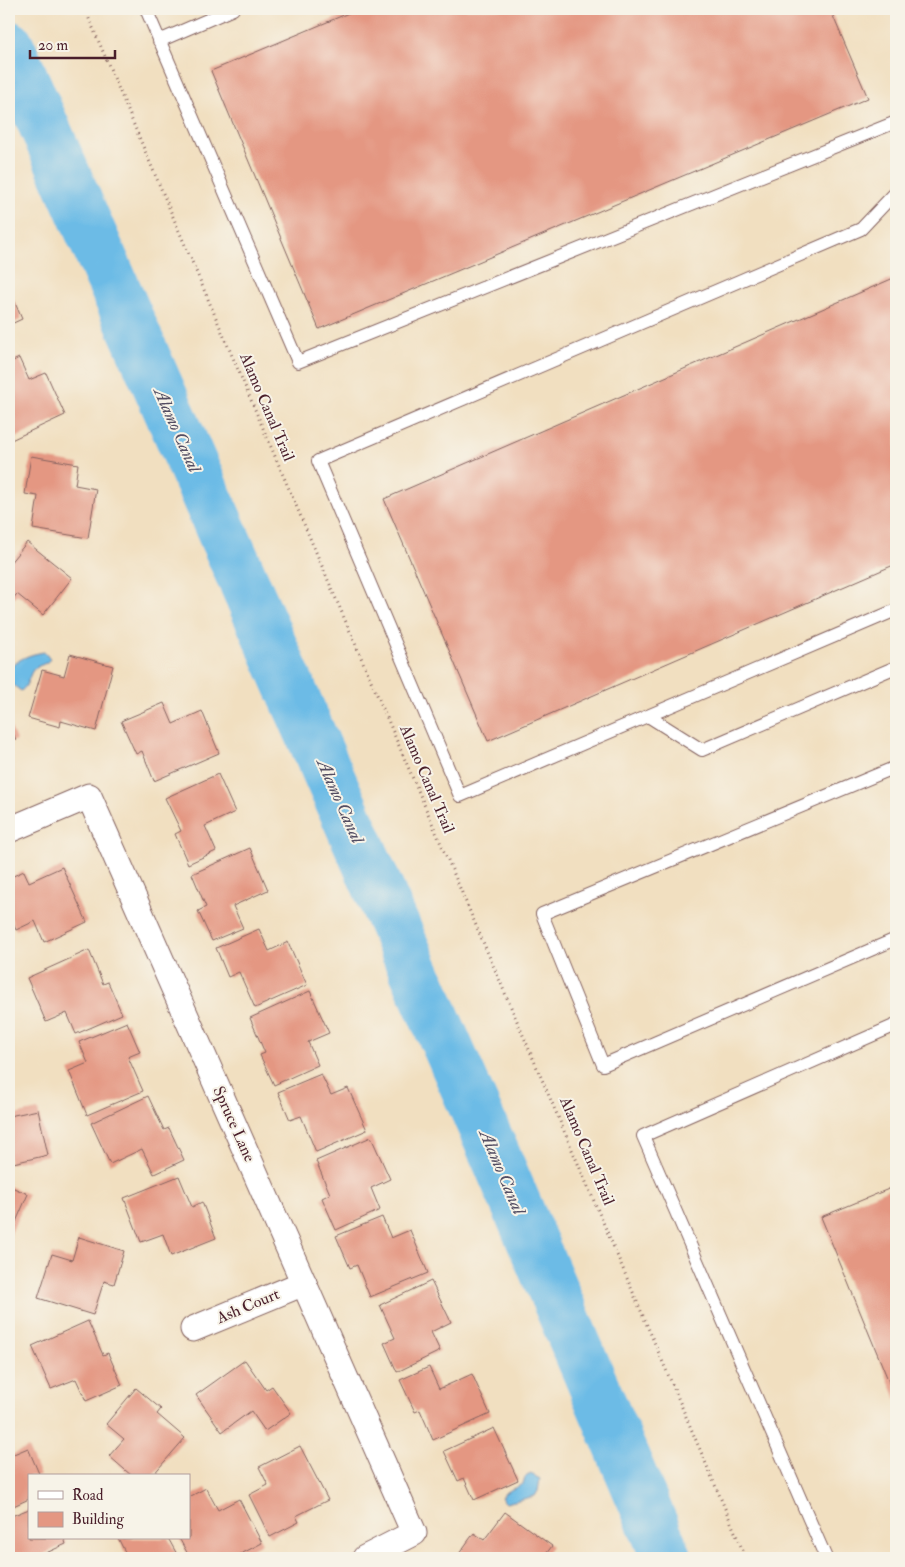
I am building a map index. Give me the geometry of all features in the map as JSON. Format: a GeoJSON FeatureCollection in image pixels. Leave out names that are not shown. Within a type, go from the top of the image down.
{"type":"FeatureCollection","features":[{"type":"Feature","properties":{"kind":"street","name":"Spruce Lane"},"geometry":{"type":"LineString","coordinates":[[9,830],[89,796],[414,1534],[365,1558]]}},
{"type":"Feature","properties":{"kind":"street","name":"Ash Court"},"geometry":{"type":"LineString","coordinates":[[192,1329],[304,1282]]}},
{"type":"Feature","properties":{"kind":"lane"},"geometry":{"type":"LineString","coordinates":[[146,9],[298,362],[896,122]]}},
{"type":"Feature","properties":{"kind":"lane"},"geometry":{"type":"LineString","coordinates":[[159,40],[233,9]]}},
{"type":"Feature","properties":{"kind":"lane"},"geometry":{"type":"LineString","coordinates":[[896,192],[861,229],[318,461],[460,796],[896,610]]}},
{"type":"Feature","properties":{"kind":"lane"},"geometry":{"type":"LineString","coordinates":[[648,716],[702,750],[896,667]]}},
{"type":"Feature","properties":{"kind":"lane"},"geometry":{"type":"LineString","coordinates":[[896,767],[542,914],[603,1065],[896,939]]}},
{"type":"Feature","properties":{"kind":"lane"},"geometry":{"type":"LineString","coordinates":[[826,1558],[643,1136],[896,1025]]}},
{"type":"Feature","properties":{"kind":"path","name":"Alamo Canal Trail"},"geometry":{"type":"LineString","coordinates":[[85,9],[228,349],[746,1558]]}},
{"type":"Feature","properties":{"kind":"water"},"geometry":{"type":"Polygon","coordinates":[[[44,652],[50,659],[33,670],[26,686],[21,691],[12,684],[9,670],[24,658],[44,652]]]}},
{"type":"Feature","properties":{"kind":"water"},"geometry":{"type":"Polygon","coordinates":[[[531,1474],[540,1479],[535,1496],[506,1503],[501,1498],[506,1492],[523,1484],[525,1477],[531,1474]]]}},
{"type":"Feature","properties":{"kind":"building"},"geometry":{"type":"Polygon","coordinates":[[[358,9],[830,9],[868,98],[319,329],[211,71],[358,9]]]}},
{"type":"Feature","properties":{"kind":"building"},"geometry":{"type":"Polygon","coordinates":[[[896,277],[896,564],[488,741],[384,499],[896,277]]]}},
{"type":"Feature","properties":{"kind":"building"},"geometry":{"type":"Polygon","coordinates":[[[9,289],[22,319],[9,325],[9,289]]]}},
{"type":"Feature","properties":{"kind":"building"},"geometry":{"type":"Polygon","coordinates":[[[19,358],[29,380],[46,373],[65,415],[9,441],[9,363],[19,358]]]}},
{"type":"Feature","properties":{"kind":"building"},"geometry":{"type":"Polygon","coordinates":[[[31,456],[78,464],[75,485],[96,489],[88,538],[33,529],[38,496],[25,494],[31,456]]]}},
{"type":"Feature","properties":{"kind":"building"},"geometry":{"type":"Polygon","coordinates":[[[27,542],[72,578],[43,615],[17,594],[9,603],[9,564],[27,542]]]}},
{"type":"Feature","properties":{"kind":"building"},"geometry":{"type":"Polygon","coordinates":[[[70,654],[113,666],[96,731],[61,721],[60,727],[28,718],[42,670],[64,676],[70,654]]]}},
{"type":"Feature","properties":{"kind":"building"},"geometry":{"type":"Polygon","coordinates":[[[164,703],[173,724],[202,711],[219,753],[154,781],[142,751],[136,754],[121,721],[164,703]]]}},
{"type":"Feature","properties":{"kind":"building"},"geometry":{"type":"Polygon","coordinates":[[[9,723],[16,740],[9,743],[9,723]]]}},
{"type":"Feature","properties":{"kind":"building"},"geometry":{"type":"Polygon","coordinates":[[[218,774],[235,812],[205,826],[216,851],[188,864],[175,834],[181,831],[165,798],[218,774]]]}},
{"type":"Feature","properties":{"kind":"building"},"geometry":{"type":"Polygon","coordinates":[[[250,848],[268,890],[233,906],[243,928],[212,941],[198,911],[206,907],[192,874],[250,848]]]}},
{"type":"Feature","properties":{"kind":"building"},"geometry":{"type":"Polygon","coordinates":[[[62,867],[87,922],[44,942],[35,921],[16,930],[9,914],[9,878],[24,871],[29,882],[62,867]]]}},
{"type":"Feature","properties":{"kind":"building"},"geometry":{"type":"Polygon","coordinates":[[[259,929],[269,951],[288,942],[307,985],[255,1008],[239,972],[228,977],[216,948],[259,929]]]}},
{"type":"Feature","properties":{"kind":"building"},"geometry":{"type":"Polygon","coordinates":[[[89,950],[103,984],[108,982],[122,1014],[76,1034],[67,1013],[46,1022],[27,978],[89,950]]]}},
{"type":"Feature","properties":{"kind":"building"},"geometry":{"type":"Polygon","coordinates":[[[310,991],[329,1033],[308,1042],[318,1065],[274,1085],[260,1055],[265,1053],[250,1018],[310,991]]]}},
{"type":"Feature","properties":{"kind":"building"},"geometry":{"type":"Polygon","coordinates":[[[127,1022],[140,1052],[128,1057],[143,1091],[87,1115],[69,1071],[88,1063],[79,1042],[127,1022]]]}},
{"type":"Feature","properties":{"kind":"building"},"geometry":{"type":"Polygon","coordinates":[[[321,1074],[331,1095],[348,1088],[367,1130],[316,1152],[301,1116],[290,1120],[278,1092],[321,1074]]]}},
{"type":"Feature","properties":{"kind":"building"},"geometry":{"type":"Polygon","coordinates":[[[148,1096],[164,1130],[169,1128],[184,1160],[154,1174],[142,1149],[110,1164],[91,1123],[148,1096]]]}},
{"type":"Feature","properties":{"kind":"building"},"geometry":{"type":"Polygon","coordinates":[[[38,1110],[48,1155],[9,1164],[9,1116],[38,1110]]]}},
{"type":"Feature","properties":{"kind":"building"},"geometry":{"type":"Polygon","coordinates":[[[371,1137],[390,1179],[371,1188],[380,1210],[336,1230],[322,1198],[330,1194],[316,1161],[371,1137]]]}},
{"type":"Feature","properties":{"kind":"building"},"geometry":{"type":"Polygon","coordinates":[[[179,1176],[192,1207],[202,1202],[216,1238],[171,1256],[163,1234],[141,1242],[124,1198],[179,1176]]]}},
{"type":"Feature","properties":{"kind":"building"},"geometry":{"type":"Polygon","coordinates":[[[9,1186],[28,1194],[9,1238],[9,1186]]]}},
{"type":"Feature","properties":{"kind":"building"},"geometry":{"type":"Polygon","coordinates":[[[896,1186],[896,1399],[821,1217],[896,1186]]]}},
{"type":"Feature","properties":{"kind":"building"},"geometry":{"type":"Polygon","coordinates":[[[382,1217],[391,1238],[410,1230],[428,1273],[370,1297],[357,1265],[350,1268],[336,1236],[382,1217]]]}},
{"type":"Feature","properties":{"kind":"building"},"geometry":{"type":"Polygon","coordinates":[[[79,1237],[124,1251],[114,1284],[104,1281],[93,1315],[38,1298],[52,1254],[72,1260],[79,1237]]]}},
{"type":"Feature","properties":{"kind":"building"},"geometry":{"type":"Polygon","coordinates":[[[431,1281],[451,1322],[431,1332],[440,1351],[397,1372],[384,1343],[395,1338],[380,1305],[431,1281]]]}},
{"type":"Feature","properties":{"kind":"building"},"geometry":{"type":"Polygon","coordinates":[[[88,1321],[103,1355],[108,1353],[122,1385],[86,1401],[76,1379],[51,1389],[32,1346],[88,1321]]]}},
{"type":"Feature","properties":{"kind":"building"},"geometry":{"type":"Polygon","coordinates":[[[245,1360],[266,1390],[272,1386],[291,1413],[265,1431],[251,1411],[222,1432],[196,1395],[245,1360]]]}},
{"type":"Feature","properties":{"kind":"building"},"geometry":{"type":"Polygon","coordinates":[[[429,1367],[439,1389],[472,1374],[490,1414],[433,1440],[420,1410],[415,1412],[400,1380],[429,1367]]]}},
{"type":"Feature","properties":{"kind":"building"},"geometry":{"type":"Polygon","coordinates":[[[136,1388],[161,1409],[157,1414],[185,1438],[154,1474],[130,1474],[109,1456],[124,1439],[106,1424],[136,1388]]]}},
{"type":"Feature","properties":{"kind":"building"},"geometry":{"type":"Polygon","coordinates":[[[494,1428],[518,1480],[474,1500],[464,1478],[458,1481],[444,1451],[494,1428]]]}},
{"type":"Feature","properties":{"kind":"building"},"geometry":{"type":"Polygon","coordinates":[[[300,1446],[328,1500],[296,1516],[299,1522],[270,1537],[249,1495],[268,1485],[259,1467],[300,1446]]]}},
{"type":"Feature","properties":{"kind":"building"},"geometry":{"type":"Polygon","coordinates":[[[28,1448],[39,1474],[28,1474],[28,1499],[9,1508],[9,1456],[28,1448]]]}},
{"type":"Feature","properties":{"kind":"building"},"geometry":{"type":"Polygon","coordinates":[[[206,1488],[218,1510],[239,1499],[262,1543],[233,1558],[229,1558],[227,1554],[219,1558],[190,1558],[180,1540],[190,1540],[190,1496],[206,1488]]]}},
{"type":"Feature","properties":{"kind":"building"},"geometry":{"type":"Polygon","coordinates":[[[28,1509],[28,1540],[65,1540],[66,1544],[35,1558],[9,1558],[9,1517],[28,1509]]]}},
{"type":"Feature","properties":{"kind":"building"},"geometry":{"type":"Polygon","coordinates":[[[505,1512],[552,1546],[543,1558],[456,1558],[474,1533],[484,1540],[505,1512]]]}},
{"type":"Feature","properties":{"kind":"building"},"geometry":{"type":"Polygon","coordinates":[[[119,1540],[169,1540],[179,1558],[122,1558],[127,1556],[119,1540]]]}},
{"type":"Feature","properties":{"kind":"waterway","name":"Alamo Canal"},"geometry":{"type":"LineString","coordinates":[[9,46],[499,1164],[667,1558]]}}]}
